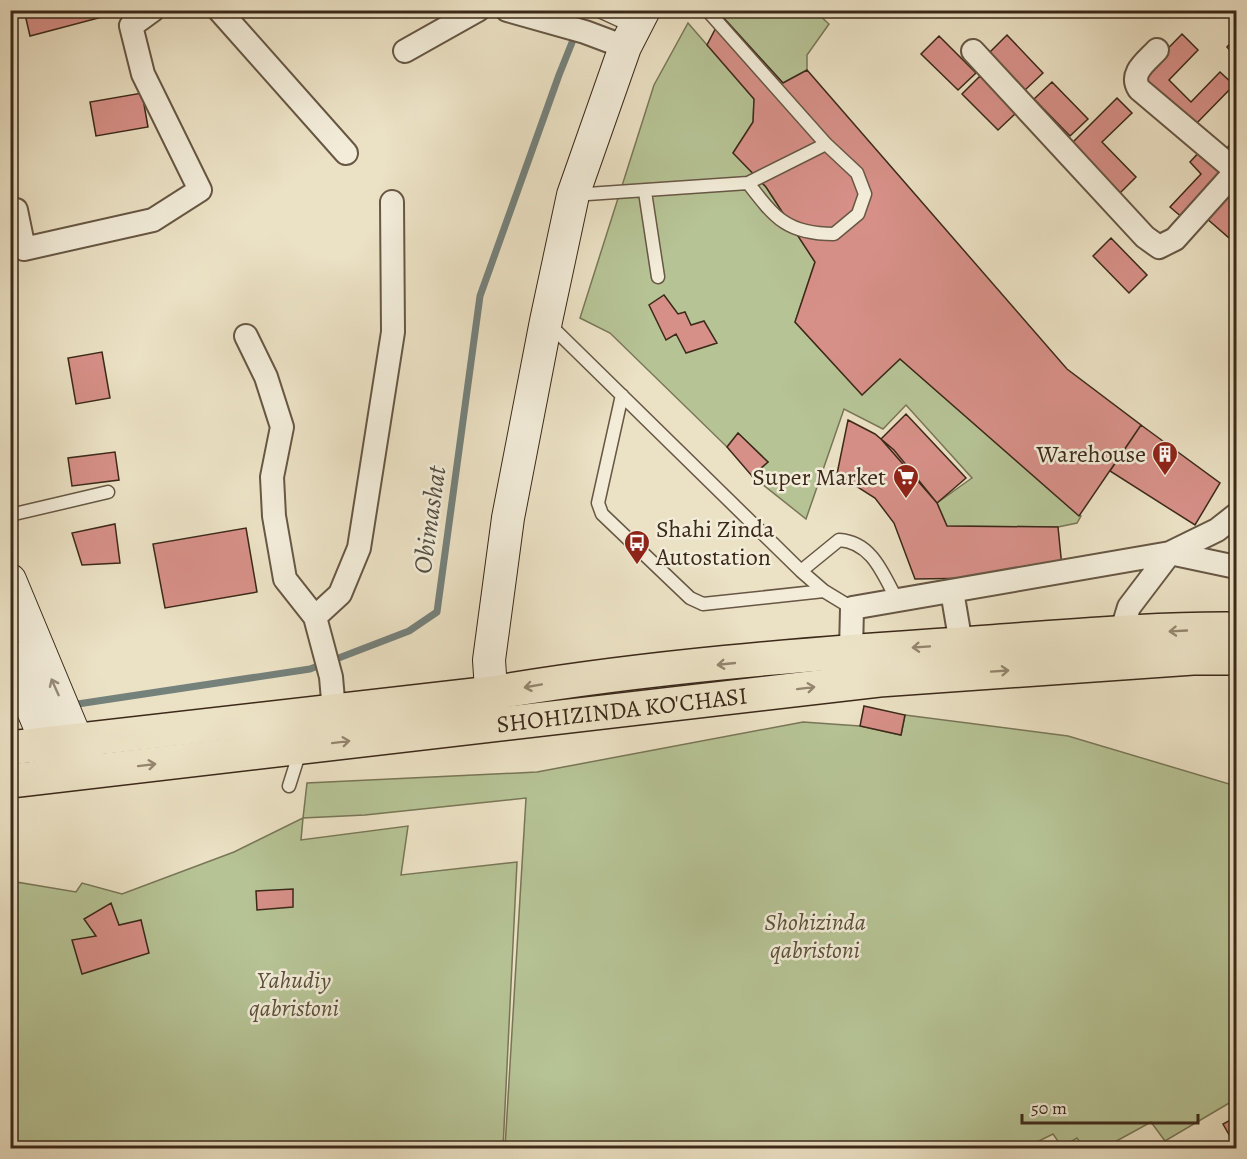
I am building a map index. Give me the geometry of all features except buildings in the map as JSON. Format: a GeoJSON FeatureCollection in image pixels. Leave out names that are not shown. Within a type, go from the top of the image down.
{"type":"FeatureCollection","features":[{"type":"Feature","properties":{"kind":"main road","name":"SHOHIZINDA KO'CHASI"},"geometry":{"type":"LineString","coordinates":[[10,748],[492,693],[548,683],[851,651],[1121,633],[1236,629]]}},
{"type":"Feature","properties":{"kind":"main road","name":"SHOHIZINDA KO'CHASI"},"geometry":{"type":"LineString","coordinates":[[10,781],[879,680],[1182,659],[1236,658]]}},
{"type":"Feature","properties":{"kind":"street"},"geometry":{"type":"LineString","coordinates":[[10,212],[16,210],[24,249],[153,220],[200,190],[143,74],[131,26],[153,10]]}},
{"type":"Feature","properties":{"kind":"street"},"geometry":{"type":"LineString","coordinates":[[219,10],[346,153]]}},
{"type":"Feature","properties":{"kind":"street"},"geometry":{"type":"LineString","coordinates":[[405,51],[477,10]]}},
{"type":"Feature","properties":{"kind":"street"},"geometry":{"type":"LineString","coordinates":[[494,725],[489,660],[508,518],[546,321],[573,195],[634,28],[585,32],[540,21],[515,11]]}},
{"type":"Feature","properties":{"kind":"street"},"geometry":{"type":"LineString","coordinates":[[973,51],[1145,237],[1159,248],[1175,239],[1236,171],[1139,89],[1134,82],[1135,75],[1157,50]]}},
{"type":"Feature","properties":{"kind":"street"},"geometry":{"type":"LineString","coordinates":[[318,625],[340,594],[359,548],[393,332],[392,202]]}},
{"type":"Feature","properties":{"kind":"street"},"geometry":{"type":"LineString","coordinates":[[246,336],[266,377],[282,427],[272,477],[274,516],[285,579],[318,625],[330,677],[334,711]]}},
{"type":"Feature","properties":{"kind":"street"},"geometry":{"type":"LineString","coordinates":[[851,651],[852,608],[1170,553],[1217,530],[1236,515]]}},
{"type":"Feature","properties":{"kind":"street"},"geometry":{"type":"LineString","coordinates":[[1170,553],[1236,567]]}},
{"type":"Feature","properties":{"kind":"street"},"geometry":{"type":"LineString","coordinates":[[1121,633],[1129,607],[1170,553]]}},
{"type":"Feature","properties":{"kind":"street"},"geometry":{"type":"LineString","coordinates":[[10,580],[63,742],[55,776]]}},
{"type":"Feature","properties":{"kind":"street"},"geometry":{"type":"LineString","coordinates":[[952,591],[961,644]]}},
{"type":"Feature","properties":{"kind":"street"},"geometry":{"type":"LineString","coordinates":[[10,656],[63,742],[89,772]]}},
{"type":"Feature","properties":{"kind":"lane"},"geometry":{"type":"LineString","coordinates":[[707,10],[826,144],[857,173],[864,194],[858,214],[834,234],[812,234],[777,219],[747,183]]}},
{"type":"Feature","properties":{"kind":"lane"},"geometry":{"type":"LineString","coordinates":[[597,11],[634,28]]}},
{"type":"Feature","properties":{"kind":"lane"},"geometry":{"type":"LineString","coordinates":[[573,195],[645,192],[747,183],[826,144]]}},
{"type":"Feature","properties":{"kind":"lane"},"geometry":{"type":"LineString","coordinates":[[645,192],[658,277]]}},
{"type":"Feature","properties":{"kind":"lane"},"geometry":{"type":"LineString","coordinates":[[546,321],[801,571],[824,591],[852,608]]}},
{"type":"Feature","properties":{"kind":"lane"},"geometry":{"type":"LineString","coordinates":[[622,395],[598,503],[602,514],[690,598],[703,604],[824,591]]}},
{"type":"Feature","properties":{"kind":"lane"},"geometry":{"type":"LineString","coordinates":[[10,515],[108,492]]}},
{"type":"Feature","properties":{"kind":"lane"},"geometry":{"type":"LineString","coordinates":[[801,571],[839,540],[852,541],[867,551],[877,562],[897,600]]}},
{"type":"Feature","properties":{"kind":"lane"},"geometry":{"type":"LineString","coordinates":[[289,786],[301,747]]}},
{"type":"Feature","properties":{"kind":"green space"},"geometry":{"type":"Polygon","coordinates":[[[716,11],[815,11],[829,24],[807,55],[807,70],[783,83],[716,11]]]}},
{"type":"Feature","properties":{"kind":"green space"},"geometry":{"type":"Polygon","coordinates":[[[688,23],[754,99],[753,122],[733,153],[766,187],[815,262],[795,322],[862,395],[900,359],[1081,516],[1077,523],[1058,527],[947,526],[937,503],[972,478],[906,405],[883,429],[844,409],[806,519],[752,476],[768,462],[738,433],[727,447],[610,333],[580,318],[654,85],[688,23]]]}},
{"type":"Feature","properties":{"kind":"green space","name":"Shohizinda qabristoni"},"geometry":{"type":"Polygon","coordinates":[[[905,715],[1068,736],[1236,786],[1236,1099],[1165,1141],[1151,1122],[1104,1148],[1084,1148],[1077,1138],[1062,1147],[1053,1134],[1025,1148],[505,1148],[526,798],[365,815],[303,818],[307,783],[537,772],[803,722],[860,726],[901,735],[905,715]]]}},
{"type":"Feature","properties":{"kind":"green space","name":"Yahudiy qabristoni"},"geometry":{"type":"Polygon","coordinates":[[[303,818],[301,840],[408,826],[401,875],[517,862],[503,1148],[11,1148],[10,881],[76,892],[82,883],[122,894],[234,852],[303,818]]]}},
{"type":"Feature","properties":{"kind":"waterway","name":"Obimashat"},"geometry":{"type":"LineString","coordinates":[[71,705],[310,669],[409,631],[437,612],[480,296],[559,75],[585,10]]}},
{"type":"Feature","properties":{"kind":"waterway","name":"Obimashat"},"geometry":{"type":"LineString","coordinates":[[10,714],[24,712]]}},
{"type":"Feature","properties":{"kind":"place","name":"Warehouse"},"geometry":{"type":"Point","coordinates":[1165,477]}},
{"type":"Feature","properties":{"kind":"place","name":"Super Market"},"geometry":{"type":"Point","coordinates":[906,500]}},
{"type":"Feature","properties":{"kind":"place","name":"Shahi Zinda Autostation"},"geometry":{"type":"Point","coordinates":[637,566]}}]}
